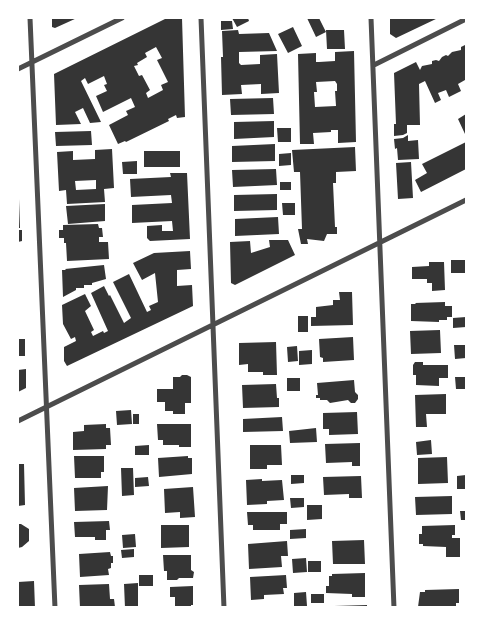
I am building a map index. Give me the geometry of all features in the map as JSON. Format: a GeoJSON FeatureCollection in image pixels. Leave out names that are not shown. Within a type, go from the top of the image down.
{"type":"FeatureCollection","features":[{"type":"Feature","properties":{"kind":"street"},"geometry":{"type":"LineString","coordinates":[[30,18],[55,608]]}},
{"type":"Feature","properties":{"kind":"street"},"geometry":{"type":"LineString","coordinates":[[18,69],[122,18]]}},
{"type":"Feature","properties":{"kind":"street"},"geometry":{"type":"LineString","coordinates":[[202,18],[224,608]]}},
{"type":"Feature","properties":{"kind":"street"},"geometry":{"type":"LineString","coordinates":[[371,18],[394,608]]}},
{"type":"Feature","properties":{"kind":"street"},"geometry":{"type":"LineString","coordinates":[[374,65],[466,20]]}},
{"type":"Feature","properties":{"kind":"street"},"geometry":{"type":"LineString","coordinates":[[18,421],[466,200]]}},
{"type":"Feature","properties":{"kind":"building"},"geometry":{"type":"Polygon","coordinates":[[[52,18],[77,18],[55,28],[52,27],[52,18]]]}},
{"type":"Feature","properties":{"kind":"building"},"geometry":{"type":"Polygon","coordinates":[[[167,18],[182,18],[185,117],[177,118],[176,115],[168,119],[169,121],[118,144],[109,125],[128,115],[126,111],[135,107],[131,98],[103,112],[96,96],[107,91],[104,85],[107,84],[104,76],[88,84],[85,78],[81,81],[101,122],[90,123],[83,108],[75,112],[81,124],[56,125],[54,74],[167,18]],[[156,47],[145,53],[147,57],[134,66],[139,76],[142,75],[150,90],[146,93],[148,98],[163,90],[161,85],[168,82],[157,60],[162,58],[156,47]]]}},
{"type":"Feature","properties":{"kind":"building"},"geometry":{"type":"Polygon","coordinates":[[[232,18],[248,18],[249,21],[237,27],[232,18]]]}},
{"type":"Feature","properties":{"kind":"building"},"geometry":{"type":"Polygon","coordinates":[[[307,18],[319,18],[326,32],[316,37],[307,18]]]}},
{"type":"Feature","properties":{"kind":"building"},"geometry":{"type":"Polygon","coordinates":[[[390,18],[438,18],[396,38],[390,34],[390,18]]]}},
{"type":"Feature","properties":{"kind":"building"},"geometry":{"type":"Polygon","coordinates":[[[221,21],[232,21],[233,29],[221,30],[221,21]]]}},
{"type":"Feature","properties":{"kind":"building"},"geometry":{"type":"Polygon","coordinates":[[[293,27],[302,46],[288,53],[278,34],[293,27]]]}},
{"type":"Feature","properties":{"kind":"building"},"geometry":{"type":"Polygon","coordinates":[[[238,30],[239,34],[269,33],[277,51],[239,52],[239,63],[241,65],[260,64],[260,55],[277,54],[279,93],[261,94],[261,84],[241,85],[242,94],[222,95],[222,31],[238,30]]]}},
{"type":"Feature","properties":{"kind":"building"},"geometry":{"type":"Polygon","coordinates":[[[326,30],[344,30],[345,49],[327,49],[326,30]]]}},
{"type":"Feature","properties":{"kind":"building"},"geometry":{"type":"Polygon","coordinates":[[[465,45],[466,84],[465,80],[458,84],[461,91],[449,97],[446,90],[438,93],[441,100],[435,103],[425,81],[419,84],[420,125],[407,125],[407,133],[394,136],[394,124],[396,124],[394,73],[416,62],[420,70],[422,66],[432,64],[432,61],[439,61],[442,57],[448,56],[452,52],[461,50],[461,47],[465,45]]]}},
{"type":"Feature","properties":{"kind":"building"},"geometry":{"type":"Polygon","coordinates":[[[354,51],[356,142],[338,143],[338,130],[331,130],[331,132],[313,133],[314,144],[300,144],[298,54],[316,53],[316,62],[319,62],[335,61],[335,52],[354,51]],[[335,81],[316,82],[317,92],[314,92],[315,107],[336,106],[335,91],[337,91],[335,81]]]}},
{"type":"Feature","properties":{"kind":"building"},"geometry":{"type":"Polygon","coordinates":[[[273,98],[274,114],[231,115],[230,99],[273,98]]]}},
{"type":"Feature","properties":{"kind":"building"},"geometry":{"type":"Polygon","coordinates":[[[466,114],[466,133],[465,134],[458,119],[466,114]]]}},
{"type":"Feature","properties":{"kind":"building"},"geometry":{"type":"Polygon","coordinates":[[[274,121],[274,137],[234,139],[234,122],[274,121]]]}},
{"type":"Feature","properties":{"kind":"building"},"geometry":{"type":"Polygon","coordinates":[[[277,128],[291,128],[291,142],[278,142],[277,128]]]}},
{"type":"Feature","properties":{"kind":"building"},"geometry":{"type":"Polygon","coordinates":[[[91,131],[92,145],[56,146],[55,132],[91,131]]]}},
{"type":"Feature","properties":{"kind":"building"},"geometry":{"type":"Polygon","coordinates":[[[408,135],[408,141],[418,140],[419,159],[398,160],[394,139],[403,138],[408,135]]]}},
{"type":"Feature","properties":{"kind":"building"},"geometry":{"type":"Polygon","coordinates":[[[466,142],[466,169],[421,192],[415,180],[427,173],[422,164],[466,142]]]}},
{"type":"Feature","properties":{"kind":"building"},"geometry":{"type":"Polygon","coordinates":[[[275,144],[275,161],[232,162],[232,146],[275,144]]]}},
{"type":"Feature","properties":{"kind":"building"},"geometry":{"type":"Polygon","coordinates":[[[355,147],[356,171],[336,172],[336,183],[333,183],[337,234],[327,234],[324,241],[307,239],[308,244],[301,244],[298,229],[302,229],[300,172],[294,172],[292,150],[355,147]]]}},
{"type":"Feature","properties":{"kind":"building"},"geometry":{"type":"Polygon","coordinates":[[[112,149],[114,188],[104,189],[105,202],[67,204],[66,190],[59,191],[57,152],[73,151],[73,160],[95,159],[95,150],[112,149]],[[96,180],[75,181],[76,190],[96,189],[96,180]]]}},
{"type":"Feature","properties":{"kind":"building"},"geometry":{"type":"Polygon","coordinates":[[[144,151],[180,151],[180,167],[144,167],[144,151]]]}},
{"type":"Feature","properties":{"kind":"building"},"geometry":{"type":"Polygon","coordinates":[[[291,153],[291,165],[279,166],[279,154],[291,153]]]}},
{"type":"Feature","properties":{"kind":"building"},"geometry":{"type":"Polygon","coordinates":[[[137,161],[137,174],[123,174],[122,162],[137,161]]]}},
{"type":"Feature","properties":{"kind":"building"},"geometry":{"type":"Polygon","coordinates":[[[411,162],[413,198],[398,199],[396,163],[411,162]]]}},
{"type":"Feature","properties":{"kind":"building"},"geometry":{"type":"Polygon","coordinates":[[[276,169],[277,185],[233,187],[232,170],[276,169]]]}},
{"type":"Feature","properties":{"kind":"building"},"geometry":{"type":"Polygon","coordinates":[[[170,173],[187,173],[190,239],[150,241],[147,238],[147,226],[162,225],[162,231],[173,231],[172,221],[132,223],[132,205],[172,203],[171,195],[131,197],[130,179],[171,177],[170,173]]]}},
{"type":"Feature","properties":{"kind":"building"},"geometry":{"type":"Polygon","coordinates":[[[280,182],[291,182],[291,190],[280,190],[280,182]]]}},
{"type":"Feature","properties":{"kind":"building"},"geometry":{"type":"Polygon","coordinates":[[[277,194],[277,210],[234,211],[234,195],[277,194]]]}},
{"type":"Feature","properties":{"kind":"building"},"geometry":{"type":"Polygon","coordinates":[[[19,199],[20,228],[18,228],[19,199]]]}},
{"type":"Feature","properties":{"kind":"building"},"geometry":{"type":"Polygon","coordinates":[[[282,203],[295,203],[295,215],[283,215],[282,203]]]}},
{"type":"Feature","properties":{"kind":"building"},"geometry":{"type":"Polygon","coordinates":[[[105,204],[105,221],[68,224],[66,206],[105,204]]]}},
{"type":"Feature","properties":{"kind":"building"},"geometry":{"type":"Polygon","coordinates":[[[278,217],[279,234],[235,236],[235,219],[278,217]]]}},
{"type":"Feature","properties":{"kind":"building"},"geometry":{"type":"Polygon","coordinates":[[[98,224],[99,228],[102,228],[103,237],[99,237],[99,242],[108,242],[109,259],[67,261],[66,243],[64,243],[64,238],[59,238],[59,230],[63,230],[63,225],[98,224]]]}},
{"type":"Feature","properties":{"kind":"building"},"geometry":{"type":"Polygon","coordinates":[[[18,230],[22,230],[22,241],[18,242],[18,230]]]}},
{"type":"Feature","properties":{"kind":"building"},"geometry":{"type":"Polygon","coordinates":[[[269,240],[288,240],[295,255],[235,285],[231,283],[230,242],[250,241],[251,253],[270,247],[269,240]]]}},
{"type":"Feature","properties":{"kind":"building"},"geometry":{"type":"Polygon","coordinates":[[[190,251],[191,269],[177,270],[177,286],[192,285],[193,306],[67,366],[64,361],[64,347],[76,341],[75,337],[71,339],[63,324],[62,305],[85,294],[91,306],[85,311],[94,330],[91,332],[93,336],[103,331],[104,333],[108,331],[91,293],[104,286],[124,323],[131,318],[113,282],[129,274],[147,312],[151,310],[149,306],[158,302],[155,273],[142,280],[133,263],[154,253],[190,251]]]}},
{"type":"Feature","properties":{"kind":"building"},"geometry":{"type":"Polygon","coordinates":[[[451,260],[465,260],[465,273],[451,273],[451,260]]]}},
{"type":"Feature","properties":{"kind":"building"},"geometry":{"type":"Polygon","coordinates":[[[429,262],[444,262],[445,290],[432,291],[432,283],[427,283],[427,279],[412,279],[412,267],[429,266],[429,262]]]}},
{"type":"Feature","properties":{"kind":"building"},"geometry":{"type":"Polygon","coordinates":[[[104,265],[106,279],[92,283],[92,285],[84,285],[84,288],[76,288],[76,290],[63,297],[62,270],[104,265]]]}},
{"type":"Feature","properties":{"kind":"building"},"geometry":{"type":"Polygon","coordinates":[[[339,292],[352,292],[353,325],[311,326],[311,317],[316,317],[316,307],[333,305],[333,300],[340,300],[339,292]]]}},
{"type":"Feature","properties":{"kind":"building"},"geometry":{"type":"Polygon","coordinates":[[[445,302],[445,306],[452,306],[452,317],[447,317],[447,320],[439,320],[439,322],[411,321],[411,304],[445,302]]]}},
{"type":"Feature","properties":{"kind":"building"},"geometry":{"type":"Polygon","coordinates":[[[298,316],[308,316],[308,332],[298,332],[298,316]]]}},
{"type":"Feature","properties":{"kind":"building"},"geometry":{"type":"Polygon","coordinates":[[[466,317],[466,327],[453,328],[453,318],[466,317]]]}},
{"type":"Feature","properties":{"kind":"building"},"geometry":{"type":"Polygon","coordinates":[[[440,330],[441,353],[411,354],[410,331],[440,330]]]}},
{"type":"Feature","properties":{"kind":"building"},"geometry":{"type":"Polygon","coordinates":[[[353,337],[354,360],[323,362],[323,358],[320,357],[319,339],[353,337]]]}},
{"type":"Feature","properties":{"kind":"building"},"geometry":{"type":"Polygon","coordinates":[[[18,339],[25,339],[25,356],[18,356],[18,339]]]}},
{"type":"Feature","properties":{"kind":"building"},"geometry":{"type":"Polygon","coordinates":[[[276,342],[277,375],[263,375],[263,372],[248,372],[248,364],[239,365],[239,343],[276,342]]]}},
{"type":"Feature","properties":{"kind":"building"},"geometry":{"type":"Polygon","coordinates":[[[454,345],[466,345],[466,358],[455,359],[454,345]]]}},
{"type":"Feature","properties":{"kind":"building"},"geometry":{"type":"Polygon","coordinates":[[[297,346],[298,361],[288,362],[287,347],[297,346]]]}},
{"type":"Feature","properties":{"kind":"building"},"geometry":{"type":"Polygon","coordinates":[[[312,350],[312,364],[299,365],[299,351],[312,350]]]}},
{"type":"Feature","properties":{"kind":"building"},"geometry":{"type":"Polygon","coordinates":[[[415,362],[423,362],[423,365],[448,365],[448,378],[439,378],[439,386],[416,385],[416,375],[413,375],[413,365],[415,362]]]}},
{"type":"Feature","properties":{"kind":"building"},"geometry":{"type":"Polygon","coordinates":[[[26,369],[26,388],[18,392],[18,370],[26,369]]]}},
{"type":"Feature","properties":{"kind":"building"},"geometry":{"type":"Polygon","coordinates":[[[182,375],[191,377],[191,403],[185,403],[185,414],[173,414],[173,411],[165,411],[165,402],[157,402],[157,389],[173,389],[173,377],[180,377],[182,375]]]}},
{"type":"Feature","properties":{"kind":"building"},"geometry":{"type":"Polygon","coordinates":[[[455,377],[466,377],[466,389],[456,389],[455,377]]]}},
{"type":"Feature","properties":{"kind":"building"},"geometry":{"type":"Polygon","coordinates":[[[287,378],[300,378],[300,391],[287,391],[287,378]]]}},
{"type":"Feature","properties":{"kind":"building"},"geometry":{"type":"Polygon","coordinates":[[[354,380],[355,392],[358,395],[355,403],[351,403],[348,400],[330,403],[327,400],[316,398],[316,395],[318,395],[317,383],[354,380]]]}},
{"type":"Feature","properties":{"kind":"building"},"geometry":{"type":"Polygon","coordinates":[[[276,384],[279,407],[243,408],[242,385],[276,384]]]}},
{"type":"Feature","properties":{"kind":"building"},"geometry":{"type":"Polygon","coordinates":[[[446,394],[446,414],[426,414],[427,427],[416,427],[415,395],[446,394]]]}},
{"type":"Feature","properties":{"kind":"building"},"geometry":{"type":"Polygon","coordinates":[[[131,410],[132,424],[117,425],[116,411],[131,410]]]}},
{"type":"Feature","properties":{"kind":"building"},"geometry":{"type":"Polygon","coordinates":[[[357,412],[358,434],[329,435],[329,429],[323,429],[323,413],[357,412]]]}},
{"type":"Feature","properties":{"kind":"building"},"geometry":{"type":"Polygon","coordinates":[[[133,414],[139,414],[139,424],[133,424],[133,414]]]}},
{"type":"Feature","properties":{"kind":"building"},"geometry":{"type":"Polygon","coordinates":[[[282,417],[283,431],[243,432],[243,419],[282,417]]]}},
{"type":"Feature","properties":{"kind":"building"},"geometry":{"type":"Polygon","coordinates":[[[106,424],[106,428],[110,428],[111,445],[106,445],[106,449],[73,450],[73,432],[84,431],[84,425],[106,424]]]}},
{"type":"Feature","properties":{"kind":"building"},"geometry":{"type":"Polygon","coordinates":[[[157,424],[191,424],[191,447],[163,445],[163,440],[158,440],[157,424]]]}},
{"type":"Feature","properties":{"kind":"building"},"geometry":{"type":"Polygon","coordinates":[[[316,428],[317,442],[290,443],[289,431],[316,428]]]}},
{"type":"Feature","properties":{"kind":"building"},"geometry":{"type":"Polygon","coordinates":[[[431,440],[432,454],[417,455],[416,442],[431,440]]]}},
{"type":"Feature","properties":{"kind":"building"},"geometry":{"type":"Polygon","coordinates":[[[360,443],[360,466],[352,466],[352,462],[326,463],[325,444],[360,443]]]}},
{"type":"Feature","properties":{"kind":"building"},"geometry":{"type":"Polygon","coordinates":[[[149,445],[149,455],[135,455],[135,446],[149,445]]]}},
{"type":"Feature","properties":{"kind":"building"},"geometry":{"type":"Polygon","coordinates":[[[250,445],[281,445],[282,465],[267,465],[267,469],[250,469],[250,445]]]}},
{"type":"Feature","properties":{"kind":"building"},"geometry":{"type":"Polygon","coordinates":[[[74,456],[104,456],[104,472],[101,472],[101,478],[75,478],[74,456]]]}},
{"type":"Feature","properties":{"kind":"building"},"geometry":{"type":"Polygon","coordinates":[[[188,456],[188,458],[192,458],[192,474],[159,477],[158,458],[188,456]]]}},
{"type":"Feature","properties":{"kind":"building"},"geometry":{"type":"Polygon","coordinates":[[[447,457],[448,483],[418,484],[418,458],[447,457]]]}},
{"type":"Feature","properties":{"kind":"building"},"geometry":{"type":"Polygon","coordinates":[[[18,464],[24,464],[25,505],[18,506],[18,464]]]}},
{"type":"Feature","properties":{"kind":"building"},"geometry":{"type":"Polygon","coordinates":[[[121,468],[133,468],[134,495],[122,496],[121,468]]]}},
{"type":"Feature","properties":{"kind":"building"},"geometry":{"type":"Polygon","coordinates":[[[291,475],[304,475],[304,483],[291,484],[291,475]]]}},
{"type":"Feature","properties":{"kind":"building"},"geometry":{"type":"Polygon","coordinates":[[[466,475],[466,489],[457,489],[457,476],[466,475]]]}},
{"type":"Feature","properties":{"kind":"building"},"geometry":{"type":"Polygon","coordinates":[[[361,476],[362,498],[349,498],[349,494],[324,495],[323,477],[361,476]]]}},
{"type":"Feature","properties":{"kind":"building"},"geometry":{"type":"Polygon","coordinates":[[[148,477],[149,486],[135,487],[135,478],[148,477]]]}},
{"type":"Feature","properties":{"kind":"building"},"geometry":{"type":"Polygon","coordinates":[[[262,479],[262,481],[282,480],[284,500],[267,501],[267,504],[247,505],[246,480],[262,479]]]}},
{"type":"Feature","properties":{"kind":"building"},"geometry":{"type":"Polygon","coordinates":[[[108,486],[107,510],[75,511],[74,488],[108,486]]]}},
{"type":"Feature","properties":{"kind":"building"},"geometry":{"type":"Polygon","coordinates":[[[193,487],[195,517],[180,518],[180,512],[165,513],[164,489],[193,487]]]}},
{"type":"Feature","properties":{"kind":"building"},"geometry":{"type":"Polygon","coordinates":[[[452,496],[452,514],[416,515],[415,497],[452,496]]]}},
{"type":"Feature","properties":{"kind":"building"},"geometry":{"type":"Polygon","coordinates":[[[290,498],[304,498],[304,507],[291,508],[290,498]]]}},
{"type":"Feature","properties":{"kind":"building"},"geometry":{"type":"Polygon","coordinates":[[[307,505],[322,505],[322,519],[307,520],[307,505]]]}},
{"type":"Feature","properties":{"kind":"building"},"geometry":{"type":"Polygon","coordinates":[[[460,511],[466,511],[466,520],[461,520],[460,511]]]}},
{"type":"Feature","properties":{"kind":"building"},"geometry":{"type":"Polygon","coordinates":[[[247,512],[287,512],[287,524],[280,524],[280,530],[253,530],[253,525],[248,525],[247,512]]]}},
{"type":"Feature","properties":{"kind":"building"},"geometry":{"type":"Polygon","coordinates":[[[109,521],[110,530],[106,530],[106,540],[95,540],[95,537],[75,537],[74,522],[109,521]]]}},
{"type":"Feature","properties":{"kind":"building"},"geometry":{"type":"Polygon","coordinates":[[[18,524],[29,529],[29,541],[18,548],[18,524]]]}},
{"type":"Feature","properties":{"kind":"building"},"geometry":{"type":"Polygon","coordinates":[[[161,525],[189,525],[189,547],[161,548],[161,525]]]}},
{"type":"Feature","properties":{"kind":"building"},"geometry":{"type":"Polygon","coordinates":[[[455,525],[455,535],[452,535],[452,538],[460,538],[460,557],[446,557],[446,547],[423,546],[423,544],[419,544],[419,534],[422,534],[422,526],[455,525]]]}},
{"type":"Feature","properties":{"kind":"building"},"geometry":{"type":"Polygon","coordinates":[[[306,529],[306,538],[290,539],[290,530],[306,529]]]}},
{"type":"Feature","properties":{"kind":"building"},"geometry":{"type":"Polygon","coordinates":[[[135,534],[136,547],[123,548],[122,535],[135,534]]]}},
{"type":"Feature","properties":{"kind":"building"},"geometry":{"type":"Polygon","coordinates":[[[364,540],[365,564],[333,564],[332,541],[364,540]]]}},
{"type":"Feature","properties":{"kind":"building"},"geometry":{"type":"Polygon","coordinates":[[[287,541],[288,556],[281,556],[282,567],[249,569],[248,544],[287,541]]]}},
{"type":"Feature","properties":{"kind":"building"},"geometry":{"type":"Polygon","coordinates":[[[134,549],[134,557],[122,558],[121,550],[134,549]]]}},
{"type":"Feature","properties":{"kind":"building"},"geometry":{"type":"Polygon","coordinates":[[[110,552],[111,556],[113,556],[113,563],[111,563],[111,568],[108,569],[109,575],[80,577],[79,554],[110,552]]]}},
{"type":"Feature","properties":{"kind":"building"},"geometry":{"type":"Polygon","coordinates":[[[163,555],[191,555],[191,570],[194,572],[193,578],[167,580],[167,571],[164,571],[163,555]]]}},
{"type":"Feature","properties":{"kind":"building"},"geometry":{"type":"Polygon","coordinates":[[[306,558],[307,572],[293,573],[292,559],[306,558]]]}},
{"type":"Feature","properties":{"kind":"building"},"geometry":{"type":"Polygon","coordinates":[[[308,561],[321,561],[321,572],[308,572],[308,561]]]}},
{"type":"Feature","properties":{"kind":"building"},"geometry":{"type":"Polygon","coordinates":[[[365,573],[365,597],[352,597],[352,594],[326,593],[326,586],[329,586],[329,576],[332,576],[332,574],[365,573]]]}},
{"type":"Feature","properties":{"kind":"building"},"geometry":{"type":"Polygon","coordinates":[[[139,575],[153,575],[153,586],[139,586],[139,575]]]}},
{"type":"Feature","properties":{"kind":"building"},"geometry":{"type":"Polygon","coordinates":[[[286,575],[287,588],[283,588],[284,594],[264,595],[264,599],[251,600],[250,577],[286,575]]]}},
{"type":"Feature","properties":{"kind":"building"},"geometry":{"type":"Polygon","coordinates":[[[34,581],[35,608],[18,608],[18,582],[34,581]]]}},
{"type":"Feature","properties":{"kind":"building"},"geometry":{"type":"Polygon","coordinates":[[[138,583],[138,608],[125,608],[124,584],[138,583]]]}},
{"type":"Feature","properties":{"kind":"building"},"geometry":{"type":"Polygon","coordinates":[[[109,584],[110,599],[114,599],[115,607],[80,608],[79,585],[109,584]]]}},
{"type":"Feature","properties":{"kind":"building"},"geometry":{"type":"Polygon","coordinates":[[[193,586],[193,605],[191,605],[191,608],[175,606],[175,597],[170,597],[170,587],[193,586]]]}},
{"type":"Feature","properties":{"kind":"building"},"geometry":{"type":"Polygon","coordinates":[[[459,589],[459,603],[456,603],[456,606],[418,607],[420,592],[425,592],[425,590],[459,589]]]}},
{"type":"Feature","properties":{"kind":"building"},"geometry":{"type":"Polygon","coordinates":[[[306,592],[307,606],[294,606],[294,593],[306,592]]]}},
{"type":"Feature","properties":{"kind":"building"},"geometry":{"type":"Polygon","coordinates":[[[311,594],[324,594],[324,603],[311,603],[311,594]]]}},
{"type":"Feature","properties":{"kind":"building"},"geometry":{"type":"Polygon","coordinates":[[[367,605],[367,608],[334,608],[334,606],[367,605]]]}}]}
